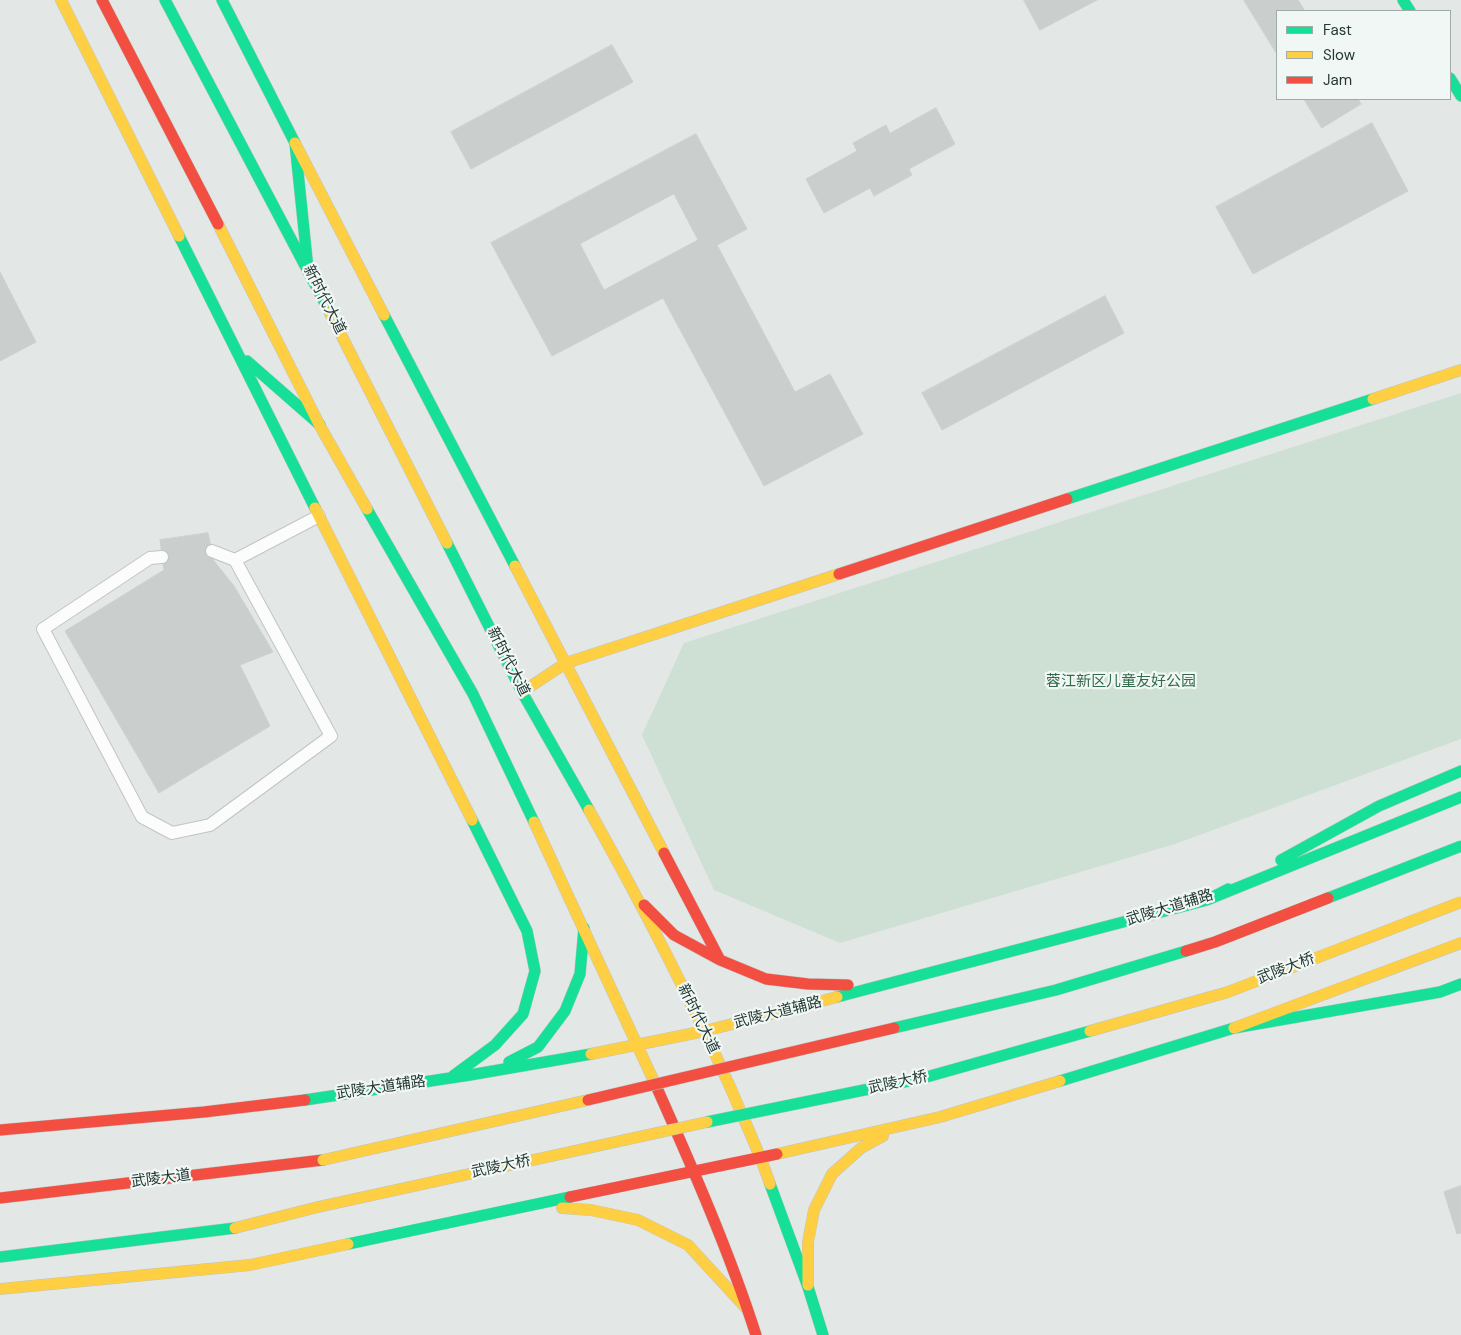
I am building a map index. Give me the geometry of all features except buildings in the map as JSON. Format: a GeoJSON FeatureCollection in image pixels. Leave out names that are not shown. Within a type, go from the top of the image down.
{"type":"FeatureCollection","features":[{"type":"Feature","properties":{"kind":"street"},"geometry":{"type":"LineString","coordinates":[[61,0],[527,932],[535,971],[523,1014],[495,1046],[451,1078]]}},
{"type":"Feature","properties":{"kind":"street"},"geometry":{"type":"LineString","coordinates":[[102,0],[236,258],[320,426],[474,694],[584,928],[695,1172],[756,1335]]}},
{"type":"Feature","properties":{"kind":"street","name":"新时代大道"},"geometry":{"type":"LineString","coordinates":[[164,0],[308,269],[522,692],[640,901],[705,1032],[761,1158],[808,1287],[823,1335]]}},
{"type":"Feature","properties":{"kind":"street"},"geometry":{"type":"LineString","coordinates":[[222,0],[720,960]]}},
{"type":"Feature","properties":{"kind":"street"},"geometry":{"type":"LineString","coordinates":[[1451,80],[1461,96]]}},
{"type":"Feature","properties":{"kind":"street"},"geometry":{"type":"LineString","coordinates":[[295,143],[308,269]]}},
{"type":"Feature","properties":{"kind":"street"},"geometry":{"type":"LineString","coordinates":[[237,352],[320,426]]}},
{"type":"Feature","properties":{"kind":"street"},"geometry":{"type":"LineString","coordinates":[[522,692],[566,663],[1461,370]]}},
{"type":"Feature","properties":{"kind":"street","name":"武陵大道辅路"},"geometry":{"type":"LineString","coordinates":[[0,1130],[232,1109],[492,1072],[705,1032],[1208,900],[1379,806],[1461,771]]}},
{"type":"Feature","properties":{"kind":"street"},"geometry":{"type":"LineString","coordinates":[[1208,900],[1461,797]]}},
{"type":"Feature","properties":{"kind":"street","name":"武陵大道"},"geometry":{"type":"LineString","coordinates":[[0,1198],[323,1160],[1056,990],[1214,942],[1461,846]]}},
{"type":"Feature","properties":{"kind":"street"},"geometry":{"type":"LineString","coordinates":[[640,901],[674,935],[720,960],[766,979],[808,984],[841,985],[874,984],[907,979]]}},
{"type":"Feature","properties":{"kind":"street","name":"武陵大桥"},"geometry":{"type":"LineString","coordinates":[[0,1257],[232,1229],[318,1207],[733,1116],[923,1078],[1228,992],[1461,902]]}},
{"type":"Feature","properties":{"kind":"street"},"geometry":{"type":"LineString","coordinates":[[492,1072],[538,1047],[565,1011],[580,974],[584,928]]}},
{"type":"Feature","properties":{"kind":"street"},"geometry":{"type":"LineString","coordinates":[[0,1289],[250,1265],[761,1158],[940,1117],[1234,1028],[1461,943]]}},
{"type":"Feature","properties":{"kind":"street"},"geometry":{"type":"LineString","coordinates":[[1234,1028],[1440,992],[1461,984]]}},
{"type":"Feature","properties":{"kind":"street"},"geometry":{"type":"LineString","coordinates":[[808,1287],[808,1242],[814,1210],[832,1174],[861,1148],[903,1125]]}},
{"type":"Feature","properties":{"kind":"street"},"geometry":{"type":"LineString","coordinates":[[523,1207],[591,1210],[638,1220],[688,1245],[748,1310]]}},
{"type":"Feature","properties":{"kind":"lane"},"geometry":{"type":"LineString","coordinates":[[235,560],[319,516]]}},
{"type":"Feature","properties":{"kind":"lane"},"geometry":{"type":"LineString","coordinates":[[162,557],[150,558],[43,629],[142,817],[172,832],[210,826],[331,736],[235,560],[212,551]]}},
{"type":"Feature","properties":{"kind":"green space","name":"蓉江新区儿童友好公园"},"geometry":{"type":"Polygon","coordinates":[[[1461,393],[1461,739],[1175,844],[840,943],[714,890],[642,735],[684,643],[1461,393]]]}},
{"type":"Feature","properties":{"kind":"traffic: fast"},"geometry":{"type":"LineString","coordinates":[[165,0],[330,313]]}},
{"type":"Feature","properties":{"kind":"traffic: fast"},"geometry":{"type":"LineString","coordinates":[[222,0],[295,143],[308,269]]}},
{"type":"Feature","properties":{"kind":"traffic: fast"},"geometry":{"type":"LineString","coordinates":[[1403,0],[1409,10]]}},
{"type":"Feature","properties":{"kind":"traffic: fast"},"geometry":{"type":"LineString","coordinates":[[1451,80],[1461,96]]}},
{"type":"Feature","properties":{"kind":"traffic: fast"},"geometry":{"type":"LineString","coordinates":[[179,236],[315,508]]}},
{"type":"Feature","properties":{"kind":"traffic: fast"},"geometry":{"type":"LineString","coordinates":[[384,315],[515,566]]}},
{"type":"Feature","properties":{"kind":"traffic: fast"},"geometry":{"type":"LineString","coordinates":[[247,361],[320,425]]}},
{"type":"Feature","properties":{"kind":"traffic: fast"},"geometry":{"type":"LineString","coordinates":[[1067,499],[1373,399]]}},
{"type":"Feature","properties":{"kind":"traffic: fast"},"geometry":{"type":"LineString","coordinates":[[367,509],[473,694],[534,822]]}},
{"type":"Feature","properties":{"kind":"traffic: fast"},"geometry":{"type":"LineString","coordinates":[[447,543],[522,692],[589,810]]}},
{"type":"Feature","properties":{"kind":"traffic: fast"},"geometry":{"type":"LineString","coordinates":[[1281,860],[1379,806],[1461,771]]}},
{"type":"Feature","properties":{"kind":"traffic: fast"},"geometry":{"type":"LineString","coordinates":[[1207,900],[1461,797]]}},
{"type":"Feature","properties":{"kind":"traffic: fast"},"geometry":{"type":"LineString","coordinates":[[453,1076],[495,1045],[523,1014],[535,971],[527,931],[472,820]]}},
{"type":"Feature","properties":{"kind":"traffic: fast"},"geometry":{"type":"LineString","coordinates":[[1328,898],[1461,846]]}},
{"type":"Feature","properties":{"kind":"traffic: fast"},"geometry":{"type":"LineString","coordinates":[[837,997],[1207,900],[1228,889]]}},
{"type":"Feature","properties":{"kind":"traffic: fast"},"geometry":{"type":"LineString","coordinates":[[509,1062],[538,1047],[565,1011],[580,974],[584,928]]}},
{"type":"Feature","properties":{"kind":"traffic: fast"},"geometry":{"type":"LineString","coordinates":[[894,1028],[1056,990],[1186,951]]}},
{"type":"Feature","properties":{"kind":"traffic: fast"},"geometry":{"type":"LineString","coordinates":[[1060,1081],[1234,1028],[1440,992],[1461,984]]}},
{"type":"Feature","properties":{"kind":"traffic: fast"},"geometry":{"type":"LineString","coordinates":[[707,1122],[923,1078],[1090,1031]]}},
{"type":"Feature","properties":{"kind":"traffic: fast"},"geometry":{"type":"LineString","coordinates":[[305,1100],[470,1075],[591,1054]]}},
{"type":"Feature","properties":{"kind":"traffic: fast"},"geometry":{"type":"LineString","coordinates":[[770,1184],[808,1287],[823,1335]]}},
{"type":"Feature","properties":{"kind":"traffic: fast"},"geometry":{"type":"LineString","coordinates":[[348,1244],[570,1197]]}},
{"type":"Feature","properties":{"kind":"traffic: fast"},"geometry":{"type":"LineString","coordinates":[[0,1257],[235,1228]]}},
{"type":"Feature","properties":{"kind":"traffic: slow"},"geometry":{"type":"LineString","coordinates":[[61,0],[179,236]]}},
{"type":"Feature","properties":{"kind":"traffic: slow"},"geometry":{"type":"LineString","coordinates":[[295,143],[384,315]]}},
{"type":"Feature","properties":{"kind":"traffic: slow"},"geometry":{"type":"LineString","coordinates":[[218,224],[320,426],[367,509]]}},
{"type":"Feature","properties":{"kind":"traffic: slow"},"geometry":{"type":"LineString","coordinates":[[330,313],[447,543]]}},
{"type":"Feature","properties":{"kind":"traffic: slow"},"geometry":{"type":"LineString","coordinates":[[1373,399],[1461,370]]}},
{"type":"Feature","properties":{"kind":"traffic: slow"},"geometry":{"type":"LineString","coordinates":[[315,508],[472,820]]}},
{"type":"Feature","properties":{"kind":"traffic: slow"},"geometry":{"type":"LineString","coordinates":[[515,566],[664,853]]}},
{"type":"Feature","properties":{"kind":"traffic: slow"},"geometry":{"type":"LineString","coordinates":[[522,692],[566,663],[839,574]]}},
{"type":"Feature","properties":{"kind":"traffic: slow"},"geometry":{"type":"LineString","coordinates":[[589,810],[645,913],[698,1018],[731,1089],[770,1184]]}},
{"type":"Feature","properties":{"kind":"traffic: slow"},"geometry":{"type":"LineString","coordinates":[[534,822],[657,1088]]}},
{"type":"Feature","properties":{"kind":"traffic: slow"},"geometry":{"type":"LineString","coordinates":[[1090,1031],[1228,992],[1461,902]]}},
{"type":"Feature","properties":{"kind":"traffic: slow"},"geometry":{"type":"LineString","coordinates":[[1234,1028],[1461,943]]}},
{"type":"Feature","properties":{"kind":"traffic: slow"},"geometry":{"type":"LineString","coordinates":[[591,1054],[705,1031],[837,997]]}},
{"type":"Feature","properties":{"kind":"traffic: slow"},"geometry":{"type":"LineString","coordinates":[[777,1154],[940,1117],[1060,1081]]}},
{"type":"Feature","properties":{"kind":"traffic: slow"},"geometry":{"type":"LineString","coordinates":[[323,1160],[588,1100]]}},
{"type":"Feature","properties":{"kind":"traffic: slow"},"geometry":{"type":"LineString","coordinates":[[318,1207],[707,1122]]}},
{"type":"Feature","properties":{"kind":"traffic: slow"},"geometry":{"type":"LineString","coordinates":[[808,1285],[808,1242],[814,1210],[832,1174],[861,1148],[883,1136]]}},
{"type":"Feature","properties":{"kind":"traffic: slow"},"geometry":{"type":"LineString","coordinates":[[235,1228],[318,1207]]}},
{"type":"Feature","properties":{"kind":"traffic: slow"},"geometry":{"type":"LineString","coordinates":[[562,1208],[591,1210],[638,1220],[688,1245],[746,1308]]}},
{"type":"Feature","properties":{"kind":"traffic: slow"},"geometry":{"type":"LineString","coordinates":[[0,1289],[250,1265],[348,1244]]}},
{"type":"Feature","properties":{"kind":"traffic: jam"},"geometry":{"type":"LineString","coordinates":[[102,0],[218,224]]}},
{"type":"Feature","properties":{"kind":"traffic: jam"},"geometry":{"type":"LineString","coordinates":[[839,574],[1067,499]]}},
{"type":"Feature","properties":{"kind":"traffic: jam"},"geometry":{"type":"LineString","coordinates":[[664,853],[720,960]]}},
{"type":"Feature","properties":{"kind":"traffic: jam"},"geometry":{"type":"LineString","coordinates":[[1186,951],[1215,942],[1328,898]]}},
{"type":"Feature","properties":{"kind":"traffic: jam"},"geometry":{"type":"LineString","coordinates":[[644,905],[674,935],[720,960],[766,979],[808,984],[848,985]]}},
{"type":"Feature","properties":{"kind":"traffic: jam"},"geometry":{"type":"LineString","coordinates":[[588,1100],[894,1028]]}},
{"type":"Feature","properties":{"kind":"traffic: jam"},"geometry":{"type":"LineString","coordinates":[[657,1088],[722,1241],[756,1335]]}},
{"type":"Feature","properties":{"kind":"traffic: jam"},"geometry":{"type":"LineString","coordinates":[[0,1130],[204,1112],[305,1100]]}},
{"type":"Feature","properties":{"kind":"traffic: jam"},"geometry":{"type":"LineString","coordinates":[[570,1197],[777,1154]]}},
{"type":"Feature","properties":{"kind":"traffic: jam"},"geometry":{"type":"LineString","coordinates":[[0,1198],[323,1160]]}}]}
